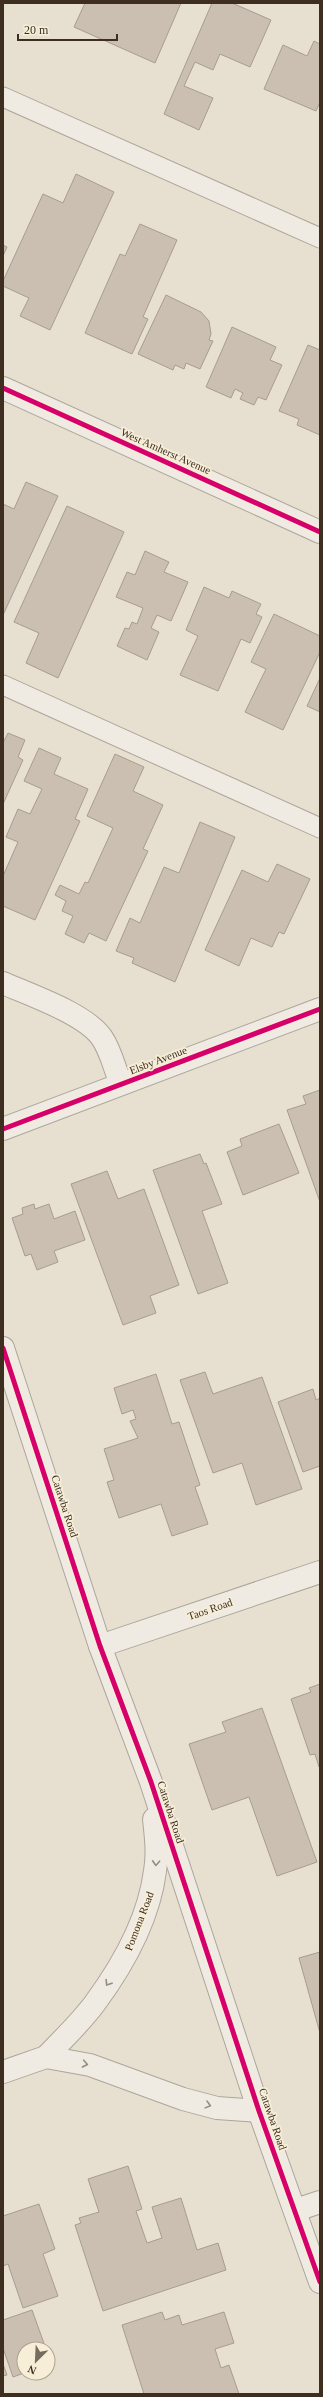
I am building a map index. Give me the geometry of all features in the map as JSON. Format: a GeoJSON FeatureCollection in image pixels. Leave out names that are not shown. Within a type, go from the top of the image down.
{"type":"FeatureCollection","features":[{"type":"Feature","properties":{"kind":"street","name":"West Amherst Avenue"},"geometry":{"type":"LineString","coordinates":[[3,388],[320,532]]}},
{"type":"Feature","properties":{"kind":"street"},"geometry":{"type":"LineString","coordinates":[[3,983],[61,1009],[87,1025],[102,1038],[121,1084]]}},
{"type":"Feature","properties":{"kind":"street","name":"Elsby Avenue"},"geometry":{"type":"LineString","coordinates":[[3,1130],[320,1009]]}},
{"type":"Feature","properties":{"kind":"street","name":"Catawba Road"},"geometry":{"type":"LineString","coordinates":[[3,1348],[100,1646],[151,1782],[259,2111],[296,2210],[320,2282]]}},
{"type":"Feature","properties":{"kind":"street","name":"Taos Road"},"geometry":{"type":"LineString","coordinates":[[100,1646],[320,1572]]}},
{"type":"Feature","properties":{"kind":"street","name":"Pomona Road"},"geometry":{"type":"LineString","coordinates":[[46,2057],[95,2003],[131,1947],[147,1904],[156,1872],[157,1848],[151,1782]]}},
{"type":"Feature","properties":{"kind":"street","name":"Pomona Road"},"geometry":{"type":"LineString","coordinates":[[3,2072],[46,2057],[90,2064],[183,2099],[217,2108],[259,2111]]}},
{"type":"Feature","properties":{"kind":"street"},"geometry":{"type":"LineString","coordinates":[[296,2210],[320,2202]]}},
{"type":"Feature","properties":{"kind":"lane"},"geometry":{"type":"LineString","coordinates":[[3,97],[320,238]]}},
{"type":"Feature","properties":{"kind":"lane"},"geometry":{"type":"LineString","coordinates":[[3,685],[320,828]]}},
{"type":"Feature","properties":{"kind":"building"},"geometry":{"type":"Polygon","coordinates":[[[85,3],[181,3],[155,63],[74,27],[85,3]]]}},
{"type":"Feature","properties":{"kind":"building"},"geometry":{"type":"Polygon","coordinates":[[[212,3],[232,3],[271,20],[250,67],[220,54],[213,70],[195,62],[184,86],[213,98],[199,130],[164,114],[212,3]]]}},
{"type":"Feature","properties":{"kind":"building"},"geometry":{"type":"Polygon","coordinates":[[[314,41],[320,44],[320,102],[316,111],[264,89],[283,45],[307,56],[314,41]]]}},
{"type":"Feature","properties":{"kind":"building"},"geometry":{"type":"Polygon","coordinates":[[[76,174],[114,192],[50,330],[20,316],[29,298],[3,286],[3,281],[43,194],[63,203],[76,174]]]}},
{"type":"Feature","properties":{"kind":"building"},"geometry":{"type":"Polygon","coordinates":[[[140,224],[177,240],[143,317],[148,319],[132,354],[85,333],[120,254],[125,256],[140,224]]]}},
{"type":"Feature","properties":{"kind":"building"},"geometry":{"type":"Polygon","coordinates":[[[3,245],[7,247],[3,256],[3,245]]]}},
{"type":"Feature","properties":{"kind":"building"},"geometry":{"type":"Polygon","coordinates":[[[166,295],[201,312],[209,321],[211,334],[209,340],[213,341],[200,369],[186,363],[184,369],[175,365],[173,370],[138,354],[166,295]]]}},
{"type":"Feature","properties":{"kind":"building"},"geometry":{"type":"Polygon","coordinates":[[[232,327],[276,347],[270,360],[282,365],[266,400],[258,397],[254,405],[240,399],[243,393],[235,389],[231,398],[206,387],[232,327]]]}},
{"type":"Feature","properties":{"kind":"building"},"geometry":{"type":"Polygon","coordinates":[[[308,345],[320,350],[320,435],[297,425],[299,419],[279,411],[308,345]]]}},
{"type":"Feature","properties":{"kind":"building"},"geometry":{"type":"Polygon","coordinates":[[[26,482],[58,496],[3,615],[3,504],[14,509],[26,482]]]}},
{"type":"Feature","properties":{"kind":"building"},"geometry":{"type":"Polygon","coordinates":[[[67,506],[124,532],[58,678],[26,663],[39,633],[14,622],[67,506]]]}},
{"type":"Feature","properties":{"kind":"building"},"geometry":{"type":"Polygon","coordinates":[[[145,551],[169,562],[164,572],[188,582],[171,621],[157,615],[151,628],[159,632],[147,660],[117,646],[125,628],[129,629],[132,622],[137,624],[143,608],[116,597],[127,572],[135,575],[145,551]]]}},
{"type":"Feature","properties":{"kind":"building"},"geometry":{"type":"Polygon","coordinates":[[[204,587],[229,598],[232,591],[261,604],[256,614],[262,617],[250,643],[241,639],[218,691],[180,675],[198,636],[186,630],[204,587]]]}},
{"type":"Feature","properties":{"kind":"building"},"geometry":{"type":"Polygon","coordinates":[[[274,614],[320,636],[320,652],[283,730],[245,712],[266,669],[251,662],[274,614]]]}},
{"type":"Feature","properties":{"kind":"building"},"geometry":{"type":"Polygon","coordinates":[[[320,678],[320,712],[307,706],[320,678]]]}},
{"type":"Feature","properties":{"kind":"building"},"geometry":{"type":"Polygon","coordinates":[[[8,733],[25,740],[18,757],[23,760],[3,804],[3,743],[8,733]]]}},
{"type":"Feature","properties":{"kind":"building"},"geometry":{"type":"Polygon","coordinates":[[[39,748],[61,758],[54,774],[88,789],[75,819],[80,821],[35,920],[3,906],[3,876],[18,842],[6,837],[18,809],[30,814],[42,789],[24,781],[39,748]]]}},
{"type":"Feature","properties":{"kind":"building"},"geometry":{"type":"Polygon","coordinates":[[[115,754],[144,767],[133,791],[163,805],[143,849],[148,851],[106,941],[89,933],[84,943],[65,934],[73,916],[62,911],[66,901],[55,895],[60,885],[79,894],[85,882],[88,883],[113,828],[87,816],[115,754]]]}},
{"type":"Feature","properties":{"kind":"building"},"geometry":{"type":"Polygon","coordinates":[[[200,822],[235,837],[175,982],[132,963],[134,958],[116,951],[130,918],[140,923],[164,867],[179,873],[200,822]]]}},
{"type":"Feature","properties":{"kind":"building"},"geometry":{"type":"Polygon","coordinates":[[[277,864],[310,879],[284,934],[279,932],[272,947],[251,938],[239,966],[205,950],[242,870],[268,882],[277,864]]]}},
{"type":"Feature","properties":{"kind":"building"},"geometry":{"type":"Polygon","coordinates":[[[320,1090],[320,1202],[287,1110],[306,1104],[303,1096],[320,1090]]]}},
{"type":"Feature","properties":{"kind":"building"},"geometry":{"type":"Polygon","coordinates":[[[279,1124],[299,1173],[243,1195],[227,1152],[242,1146],[240,1139],[279,1124]]]}},
{"type":"Feature","properties":{"kind":"building"},"geometry":{"type":"Polygon","coordinates":[[[200,1154],[204,1164],[206,1163],[222,1204],[202,1211],[228,1283],[198,1294],[153,1170],[200,1154]]]}},
{"type":"Feature","properties":{"kind":"building"},"geometry":{"type":"Polygon","coordinates":[[[107,1171],[118,1199],[144,1189],[179,1285],[150,1296],[156,1313],[123,1325],[71,1184],[107,1171]]]}},
{"type":"Feature","properties":{"kind":"building"},"geometry":{"type":"Polygon","coordinates":[[[34,1204],[35,1209],[49,1204],[54,1219],[75,1211],[85,1240],[54,1251],[58,1262],[37,1270],[31,1254],[25,1256],[12,1218],[23,1214],[22,1208],[34,1204]]]}},
{"type":"Feature","properties":{"kind":"building"},"geometry":{"type":"Polygon","coordinates":[[[205,1372],[213,1394],[262,1377],[302,1489],[256,1505],[242,1463],[213,1473],[180,1380],[205,1372]]]}},
{"type":"Feature","properties":{"kind":"building"},"geometry":{"type":"Polygon","coordinates":[[[156,1374],[172,1424],[179,1422],[200,1485],[195,1487],[208,1524],[172,1536],[161,1504],[119,1518],[107,1482],[114,1480],[104,1449],[138,1438],[130,1421],[136,1419],[133,1410],[122,1414],[114,1388],[156,1374]]]}},
{"type":"Feature","properties":{"kind":"building"},"geometry":{"type":"Polygon","coordinates":[[[313,1389],[316,1400],[320,1398],[320,1466],[303,1472],[278,1402],[313,1389]]]}},
{"type":"Feature","properties":{"kind":"building"},"geometry":{"type":"Polygon","coordinates":[[[320,1684],[319,1767],[315,1754],[310,1755],[291,1699],[311,1692],[309,1688],[320,1684]]]}},
{"type":"Feature","properties":{"kind":"building"},"geometry":{"type":"Polygon","coordinates":[[[262,1708],[317,1862],[277,1876],[249,1797],[212,1810],[189,1744],[226,1732],[222,1722],[262,1708]]]}},
{"type":"Feature","properties":{"kind":"building"},"geometry":{"type":"Polygon","coordinates":[[[320,1952],[320,2033],[299,1958],[320,1952]]]}},
{"type":"Feature","properties":{"kind":"building"},"geometry":{"type":"Polygon","coordinates":[[[128,2166],[142,2209],[136,2211],[147,2243],[162,2238],[152,2207],[181,2198],[197,2250],[218,2243],[226,2270],[103,2311],[75,2225],[81,2223],[79,2218],[99,2212],[88,2179],[128,2166]]]}},
{"type":"Feature","properties":{"kind":"building"},"geometry":{"type":"Polygon","coordinates":[[[39,2204],[55,2249],[43,2254],[58,2296],[23,2308],[8,2264],[3,2266],[3,2216],[39,2204]]]}},
{"type":"Feature","properties":{"kind":"building"},"geometry":{"type":"Polygon","coordinates":[[[32,2310],[43,2341],[16,2341],[16,2376],[13,2377],[3,2348],[3,2320],[32,2310]]]}},
{"type":"Feature","properties":{"kind":"building"},"geometry":{"type":"Polygon","coordinates":[[[162,2312],[165,2320],[179,2315],[182,2325],[224,2312],[234,2343],[215,2349],[221,2368],[229,2365],[239,2394],[144,2394],[122,2325],[162,2312]]]}},
{"type":"Feature","properties":{"kind":"building"},"geometry":{"type":"Polygon","coordinates":[[[3,2364],[7,2375],[3,2376],[3,2364]]]}},
{"type":"Feature","properties":{"kind":"cycle path"},"geometry":{"type":"LineString","coordinates":[[3,388],[320,532]]}},
{"type":"Feature","properties":{"kind":"cycle path"},"geometry":{"type":"LineString","coordinates":[[3,1129],[320,1009]]}},
{"type":"Feature","properties":{"kind":"cycle path"},"geometry":{"type":"LineString","coordinates":[[3,1348],[100,1646],[151,1782],[259,2111],[320,2282]]}}]}
